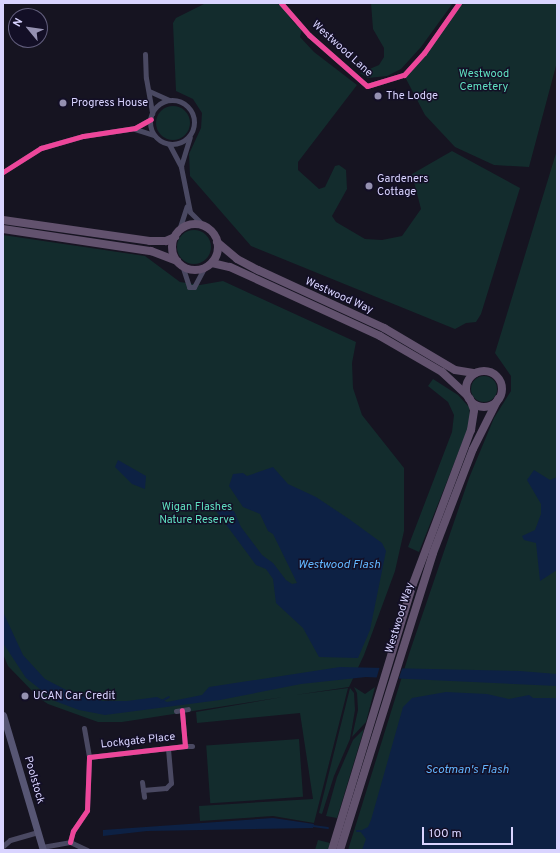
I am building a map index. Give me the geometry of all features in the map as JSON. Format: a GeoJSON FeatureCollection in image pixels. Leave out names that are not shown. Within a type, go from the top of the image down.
{"type":"FeatureCollection","features":[{"type":"Feature","properties":{"kind":"highway"},"geometry":{"type":"LineString","coordinates":[[3,220],[150,241],[166,241],[187,226],[205,227],[217,242],[218,250],[212,263],[204,268],[196,270],[151,251],[3,229]]}},
{"type":"Feature","properties":{"kind":"highway"},"geometry":{"type":"LineString","coordinates":[[176,235],[173,250],[179,263]]}},
{"type":"Feature","properties":{"kind":"highway","name":"Westwood Way"},"geometry":{"type":"LineString","coordinates":[[217,242],[232,255],[258,270],[384,328],[455,370],[475,374]]}},
{"type":"Feature","properties":{"kind":"highway","name":"Westwood Way"},"geometry":{"type":"LineString","coordinates":[[212,263],[230,267],[386,340],[442,372],[469,398],[474,410],[471,430],[430,533],[332,850]]}},
{"type":"Feature","properties":{"kind":"highway"},"geometry":{"type":"LineString","coordinates":[[489,372],[498,378],[502,388],[498,399],[484,406],[469,398],[468,381],[475,374],[489,372]]}},
{"type":"Feature","properties":{"kind":"highway","name":"Westwood Way"},"geometry":{"type":"LineString","coordinates":[[340,850],[420,590],[452,502],[480,432],[498,399]]}},
{"type":"Feature","properties":{"kind":"main road","name":"Poolstock"},"geometry":{"type":"LineString","coordinates":[[3,715],[43,849]]}},
{"type":"Feature","properties":{"kind":"street","name":"Westwood Lane"},"geometry":{"type":"LineString","coordinates":[[281,3],[309,35],[368,86],[404,75],[424,53],[459,3]]}},
{"type":"Feature","properties":{"kind":"street"},"geometry":{"type":"LineString","coordinates":[[146,54],[146,78],[154,135]]}},
{"type":"Feature","properties":{"kind":"street"},"geometry":{"type":"LineString","coordinates":[[149,91],[169,100],[183,103],[189,108],[194,120],[181,167]]}},
{"type":"Feature","properties":{"kind":"street"},"geometry":{"type":"LineString","coordinates":[[152,113],[159,105],[169,100]]}},
{"type":"Feature","properties":{"kind":"street"},"geometry":{"type":"LineString","coordinates":[[3,172],[41,148],[83,136],[140,127],[151,119]]}},
{"type":"Feature","properties":{"kind":"street"},"geometry":{"type":"LineString","coordinates":[[128,129],[140,130],[154,135],[169,144],[181,167],[187,205],[192,216],[205,227]]}},
{"type":"Feature","properties":{"kind":"street"},"geometry":{"type":"LineString","coordinates":[[169,144],[181,142],[191,134]]}},
{"type":"Feature","properties":{"kind":"street"},"geometry":{"type":"LineString","coordinates":[[176,235],[187,205]]}},
{"type":"Feature","properties":{"kind":"street"},"geometry":{"type":"LineString","coordinates":[[179,263],[189,287],[194,287],[204,268]]}},
{"type":"Feature","properties":{"kind":"street","name":"Lockgate Place"},"geometry":{"type":"LineString","coordinates":[[182,710],[185,746]]}},
{"type":"Feature","properties":{"kind":"street"},"geometry":{"type":"LineString","coordinates":[[176,711],[188,710]]}},
{"type":"Feature","properties":{"kind":"street","name":"Lockgate Place"},"geometry":{"type":"LineString","coordinates":[[70,842],[73,831],[88,810],[89,757],[84,728]]}},
{"type":"Feature","properties":{"kind":"street","name":"Lockgate Place"},"geometry":{"type":"LineString","coordinates":[[89,757],[192,746]]}},
{"type":"Feature","properties":{"kind":"street","name":"Lockgate Place"},"geometry":{"type":"LineString","coordinates":[[143,790],[166,788],[170,785],[172,781],[168,749]]}},
{"type":"Feature","properties":{"kind":"street"},"geometry":{"type":"LineString","coordinates":[[142,782],[144,797]]}},
{"type":"Feature","properties":{"kind":"street"},"geometry":{"type":"LineString","coordinates":[[3,846],[10,840],[38,832]]}},
{"type":"Feature","properties":{"kind":"street"},"geometry":{"type":"LineString","coordinates":[[43,849],[70,842],[87,850]]}},
{"type":"Feature","properties":{"kind":"green space"},"geometry":{"type":"Polygon","coordinates":[[[206,3],[279,3],[295,24],[302,29],[300,37],[314,52],[357,85],[298,162],[298,170],[319,189],[325,187],[335,166],[339,165],[346,170],[347,189],[332,216],[336,222],[365,239],[382,240],[402,236],[421,209],[412,174],[452,151],[520,188],[481,314],[476,322],[466,323],[455,329],[251,246],[190,176],[189,154],[201,128],[202,113],[193,99],[176,91],[173,23],[176,18],[206,3]]]}},
{"type":"Feature","properties":{"kind":"green space"},"geometry":{"type":"Polygon","coordinates":[[[371,3],[453,3],[421,47],[401,69],[387,76],[368,78],[360,73],[379,65],[384,57],[384,48],[373,29],[371,3]]]}},
{"type":"Feature","properties":{"kind":"green space","name":"Westwood Cemetery"},"geometry":{"type":"Polygon","coordinates":[[[459,3],[557,3],[557,62],[529,167],[494,165],[455,147],[425,115],[404,75],[424,53],[459,3]]]}},
{"type":"Feature","properties":{"kind":"green space"},"geometry":{"type":"Polygon","coordinates":[[[170,106],[176,106],[180,107],[187,113],[190,123],[189,130],[183,137],[176,140],[170,140],[166,139],[159,133],[156,126],[156,120],[157,116],[163,109],[170,106]]]}},
{"type":"Feature","properties":{"kind":"green space"},"geometry":{"type":"Polygon","coordinates":[[[557,150],[557,850],[348,850],[409,654],[469,478],[494,418],[511,391],[511,376],[495,353],[557,150]]]}},
{"type":"Feature","properties":{"kind":"green space"},"geometry":{"type":"Polygon","coordinates":[[[191,230],[197,230],[201,231],[208,237],[211,247],[210,254],[204,261],[197,264],[191,264],[187,263],[180,257],[177,250],[177,244],[178,240],[184,233],[191,230]]]}},
{"type":"Feature","properties":{"kind":"green space","name":"Wigan Flashes Nature Reserve"},"geometry":{"type":"Polygon","coordinates":[[[3,235],[145,256],[180,282],[200,285],[223,281],[356,342],[352,363],[353,388],[362,415],[404,468],[404,531],[395,571],[364,655],[349,687],[295,695],[348,688],[314,823],[273,816],[200,821],[199,806],[313,799],[300,713],[197,723],[196,712],[283,697],[122,722],[98,722],[48,704],[39,698],[8,666],[3,654],[3,235]]]}},
{"type":"Feature","properties":{"kind":"green space"},"geometry":{"type":"Polygon","coordinates":[[[484,376],[493,380],[497,389],[493,398],[484,402],[475,398],[471,389],[475,380],[484,376]]]}},
{"type":"Feature","properties":{"kind":"green space"},"geometry":{"type":"Polygon","coordinates":[[[433,379],[458,395],[469,407],[470,415],[468,428],[419,552],[408,547],[452,432],[454,415],[448,402],[428,386],[433,379]]]}},
{"type":"Feature","properties":{"kind":"green space"},"geometry":{"type":"Polygon","coordinates":[[[354,687],[365,694],[375,687],[366,722],[352,737],[358,710],[357,693],[354,687]]]}},
{"type":"Feature","properties":{"kind":"green space"},"geometry":{"type":"Polygon","coordinates":[[[350,688],[354,693],[355,710],[350,739],[334,776],[322,814],[319,813],[350,688]]]}},
{"type":"Feature","properties":{"kind":"green space"},"geometry":{"type":"Polygon","coordinates":[[[364,729],[337,818],[326,816],[337,777],[353,740],[364,729]]]}},
{"type":"Feature","properties":{"kind":"green space"},"geometry":{"type":"Polygon","coordinates":[[[299,739],[303,797],[210,803],[206,745],[299,739]]]}},
{"type":"Feature","properties":{"kind":"green space"},"geometry":{"type":"Polygon","coordinates":[[[318,840],[330,843],[328,850],[315,850],[318,840]]]}},
{"type":"Feature","properties":{"kind":"water"},"geometry":{"type":"Polygon","coordinates":[[[118,460],[146,476],[145,489],[132,484],[115,467],[118,460]]]}},
{"type":"Feature","properties":{"kind":"water","name":"Westwood Flash"},"geometry":{"type":"Polygon","coordinates":[[[273,467],[288,484],[316,497],[349,519],[382,543],[386,551],[370,630],[358,658],[319,657],[303,628],[276,603],[273,579],[266,569],[256,565],[216,511],[234,511],[241,527],[262,555],[273,563],[286,580],[292,584],[297,583],[273,534],[268,531],[260,514],[243,507],[229,486],[233,474],[243,473],[247,476],[273,467]]]}},
{"type":"Feature","properties":{"kind":"water"},"geometry":{"type":"Polygon","coordinates":[[[534,470],[550,480],[557,477],[557,570],[540,581],[536,543],[524,540],[522,536],[535,530],[541,514],[541,504],[527,480],[534,470]]]}},
{"type":"Feature","properties":{"kind":"water"},"geometry":{"type":"Polygon","coordinates":[[[3,612],[23,655],[45,679],[72,693],[103,701],[127,701],[157,697],[167,702],[202,695],[209,687],[340,667],[520,671],[557,674],[557,686],[366,677],[301,684],[220,700],[105,715],[79,710],[55,701],[26,678],[3,643],[3,612]]]}},
{"type":"Feature","properties":{"kind":"water","name":"Scotman's Flash"},"geometry":{"type":"Polygon","coordinates":[[[446,692],[487,694],[509,699],[529,695],[533,698],[557,698],[557,850],[362,850],[366,839],[360,831],[368,827],[371,820],[403,707],[412,698],[446,692]]]}},
{"type":"Feature","properties":{"kind":"water"},"geometry":{"type":"Polygon","coordinates":[[[273,818],[314,824],[313,828],[147,831],[103,836],[103,830],[273,818]]]}},
{"type":"Feature","properties":{"kind":"pier"},"geometry":{"type":"Polygon","coordinates":[[[380,666],[403,666],[398,681],[376,680],[380,666]]]}},
{"type":"Feature","properties":{"kind":"waterway"},"geometry":{"type":"LineString","coordinates":[[160,702],[169,697]]}},
{"type":"Feature","properties":{"kind":"waterway"},"geometry":{"type":"LineString","coordinates":[[313,826],[328,828]]}},
{"type":"Feature","properties":{"kind":"cycle path"},"geometry":{"type":"LineString","coordinates":[[281,3],[309,35],[367,86],[404,75],[424,53],[459,3]]}},
{"type":"Feature","properties":{"kind":"cycle path"},"geometry":{"type":"LineString","coordinates":[[3,172],[41,148],[83,136],[135,128],[151,119]]}},
{"type":"Feature","properties":{"kind":"cycle path"},"geometry":{"type":"LineString","coordinates":[[70,842],[73,831],[87,810],[89,757],[185,746],[182,710]]}},
{"type":"Feature","properties":{"kind":"place","name":"The Lodge"},"geometry":{"type":"Point","coordinates":[378,96]}},
{"type":"Feature","properties":{"kind":"place","name":"Progress House"},"geometry":{"type":"Point","coordinates":[63,103]}},
{"type":"Feature","properties":{"kind":"place","name":"Gardeners Cottage"},"geometry":{"type":"Point","coordinates":[369,186]}},
{"type":"Feature","properties":{"kind":"place","name":"UCAN Car Credit"},"geometry":{"type":"Point","coordinates":[25,696]}}]}
